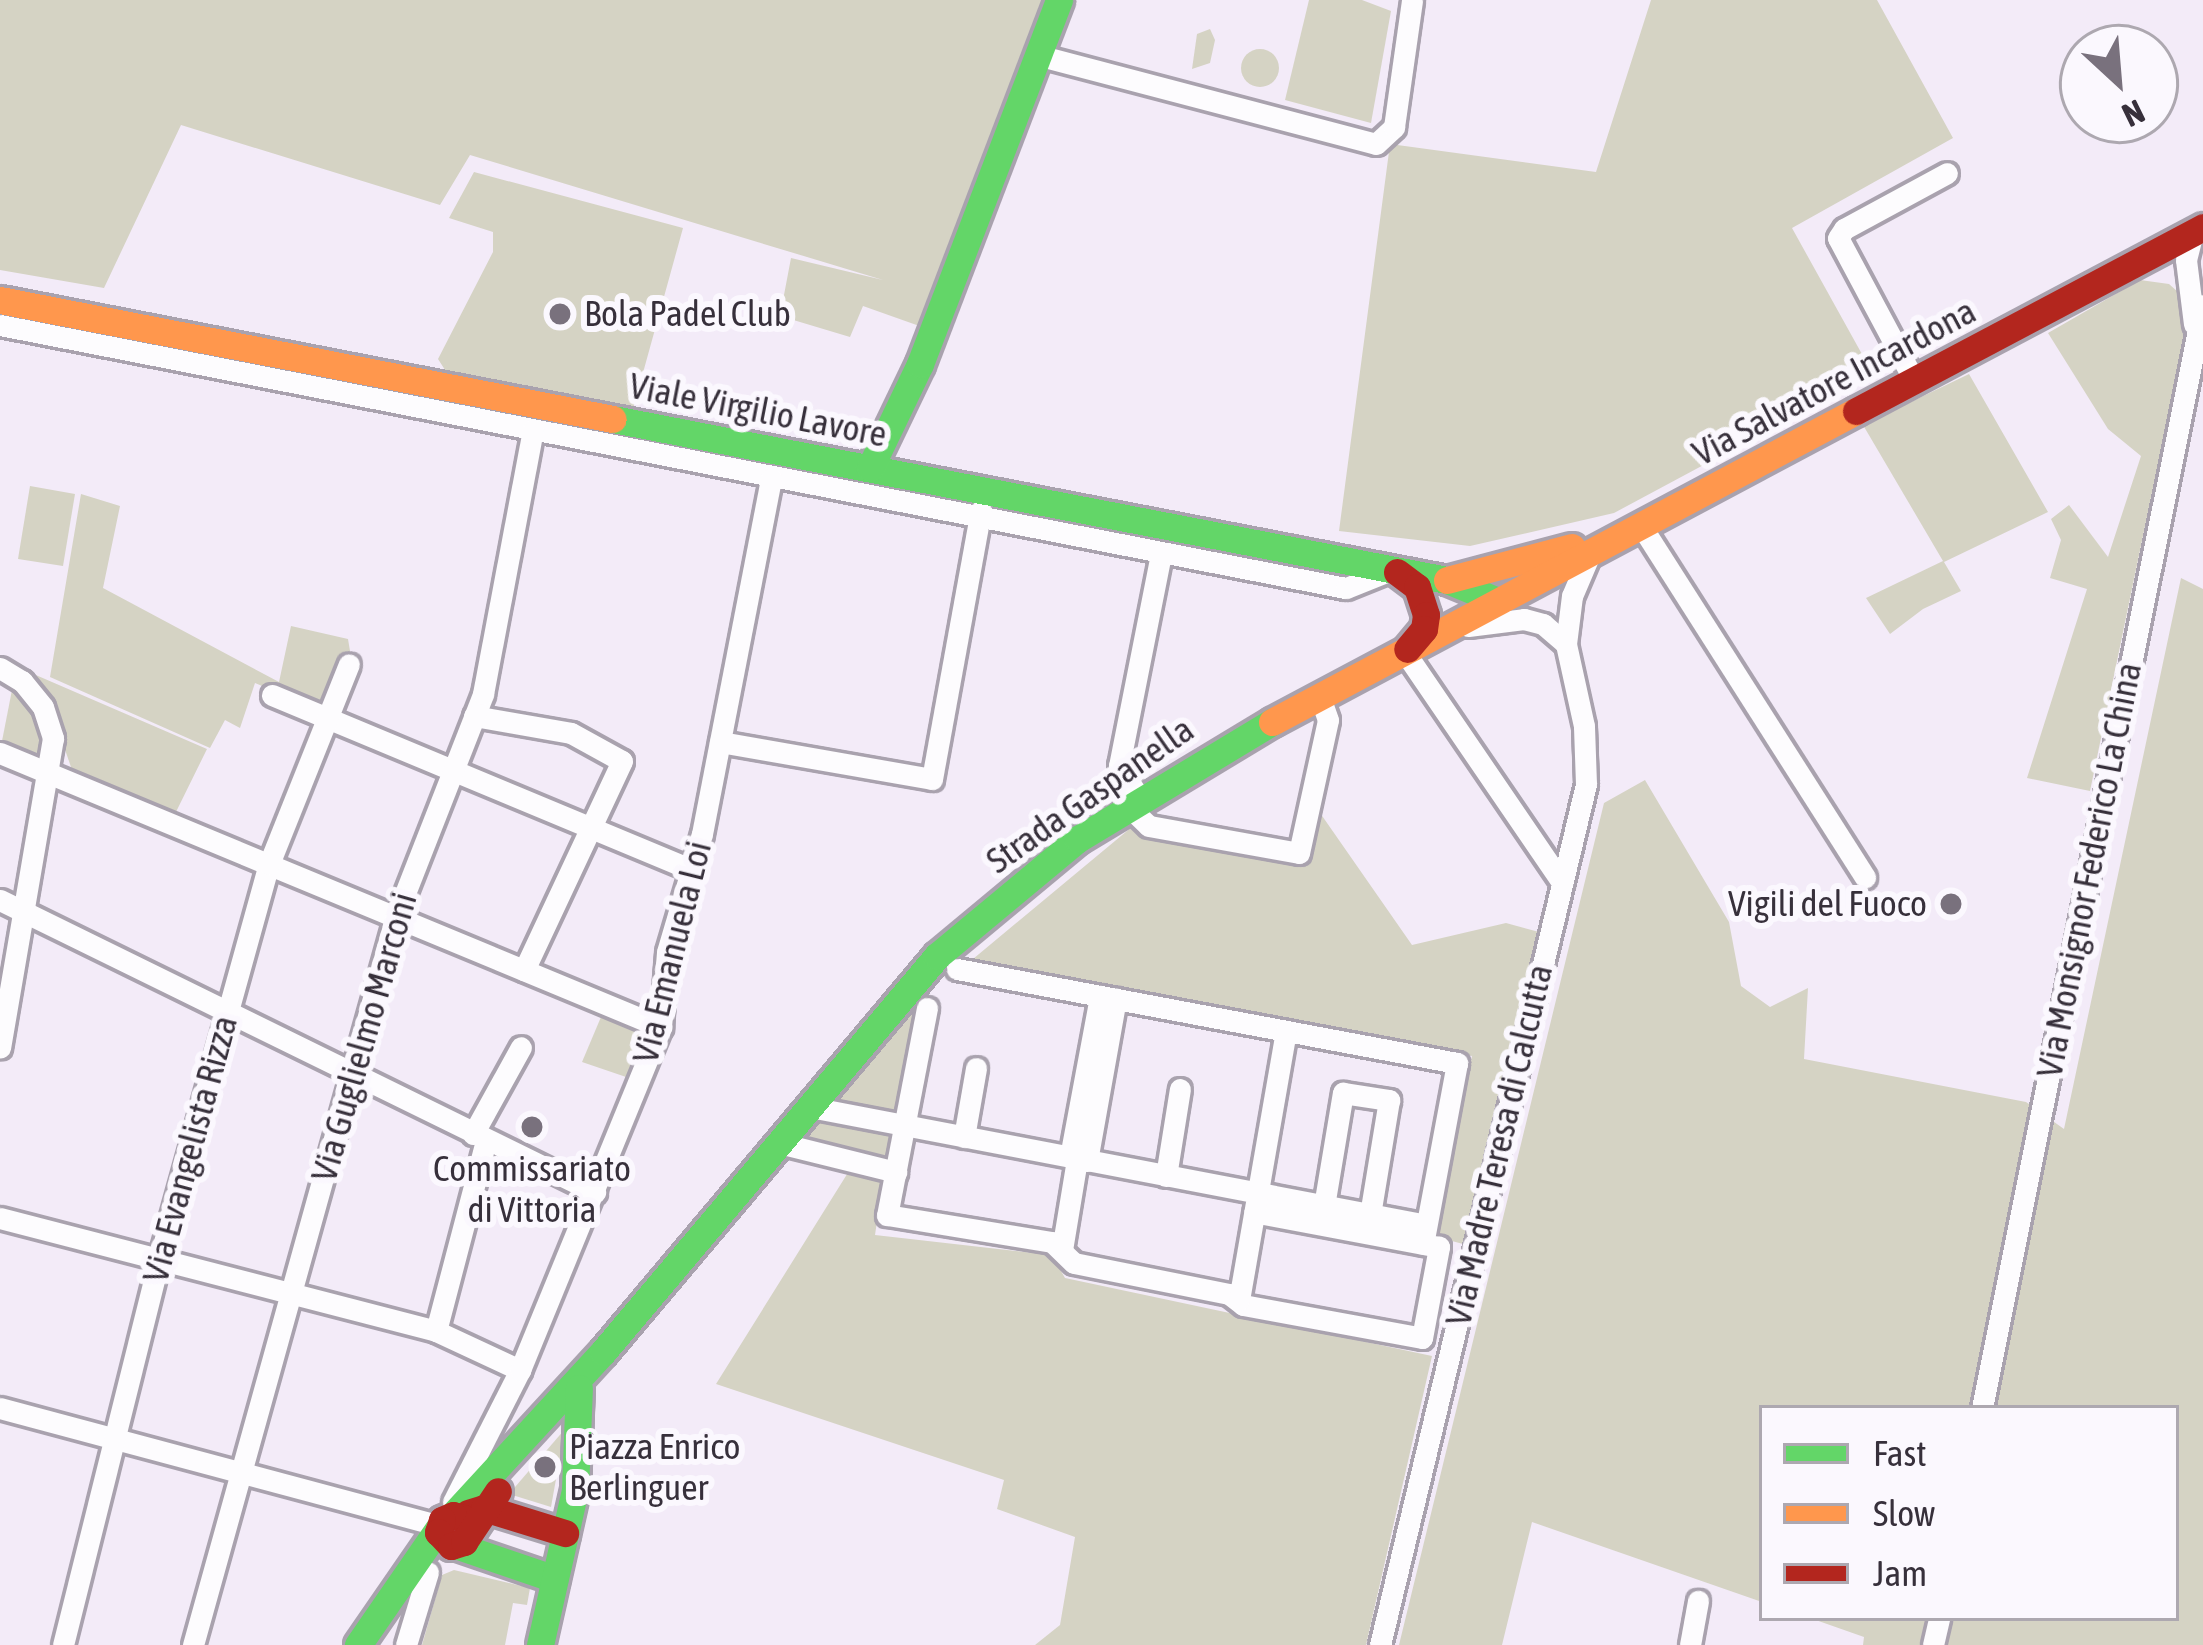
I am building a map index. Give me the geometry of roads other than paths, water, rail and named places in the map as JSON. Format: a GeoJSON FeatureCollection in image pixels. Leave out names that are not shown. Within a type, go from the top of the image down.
{"type":"FeatureCollection","features":[{"type":"Feature","properties":{"kind":"street"},"geometry":{"type":"LineString","coordinates":[[870,468],[920,364],[1059,0]]}},
{"type":"Feature","properties":{"kind":"street"},"geometry":{"type":"LineString","coordinates":[[1041,56],[1376,144],[1394,127],[1412,0]]}},
{"type":"Feature","properties":{"kind":"street"},"geometry":{"type":"LineString","coordinates":[[1916,382],[1838,238],[1844,229],[1947,173]]}},
{"type":"Feature","properties":{"kind":"street","name":"Via Salvatore Incardona"},"geometry":{"type":"LineString","coordinates":[[1498,602],[2200,231]]}},
{"type":"Feature","properties":{"kind":"street","name":"Via Monsignor Federico La China"},"geometry":{"type":"LineString","coordinates":[[1983,1405],[2194,331],[2196,297],[2186,260],[2200,231]]}},
{"type":"Feature","properties":{"kind":"street"},"geometry":{"type":"LineString","coordinates":[[2142,259],[2170,271],[2196,297]]}},
{"type":"Feature","properties":{"kind":"street","name":"Viale Virgilio Lavore"},"geometry":{"type":"LineString","coordinates":[[0,300],[506,411],[870,468],[982,505],[1447,580],[1498,602]]}},
{"type":"Feature","properties":{"kind":"street"},"geometry":{"type":"LineString","coordinates":[[0,325],[506,411],[532,430],[771,478],[982,505],[1160,553],[1346,588],[1391,570],[1417,587],[1426,615],[1416,642],[1404,651],[1562,883]]}},
{"type":"Feature","properties":{"kind":"street","name":"Via Guglielmo Marconi"},"geometry":{"type":"LineString","coordinates":[[193,1645],[395,919],[483,694],[532,430]]}},
{"type":"Feature","properties":{"kind":"street","name":"Via Emanuela Loi"},"geometry":{"type":"LineString","coordinates":[[455,1526],[661,1027],[667,952],[702,834],[771,478]]}},
{"type":"Feature","properties":{"kind":"street"},"geometry":{"type":"LineString","coordinates":[[720,742],[932,779],[982,505]]}},
{"type":"Feature","properties":{"kind":"street"},"geometry":{"type":"LineString","coordinates":[[1447,580],[1632,528],[1865,877]]}},
{"type":"Feature","properties":{"kind":"street","name":"Via Madre Teresa di Calcutta"},"geometry":{"type":"LineString","coordinates":[[1380,1645],[1586,784],[1584,726],[1566,644],[1570,603],[1593,549]]}},
{"type":"Feature","properties":{"kind":"street"},"geometry":{"type":"LineString","coordinates":[[1160,553],[1119,766],[1149,826],[1299,853],[1328,720],[1320,697]]}},
{"type":"Feature","properties":{"kind":"street"},"geometry":{"type":"LineString","coordinates":[[1538,619],[1532,591],[1540,577],[1556,582],[1570,603]]}},
{"type":"Feature","properties":{"kind":"street"},"geometry":{"type":"LineString","coordinates":[[1498,602],[1538,619],[1566,644]]}},
{"type":"Feature","properties":{"kind":"street","name":"Strada Gaspanella"},"geometry":{"type":"LineString","coordinates":[[455,1526],[938,956],[1022,881],[1133,801],[1498,602]]}},
{"type":"Feature","properties":{"kind":"street"},"geometry":{"type":"LineString","coordinates":[[1437,633],[1500,619],[1538,619]]}},
{"type":"Feature","properties":{"kind":"street","name":"Via Evangelista Rizza"},"geometry":{"type":"LineString","coordinates":[[63,1645],[160,1260],[269,864],[349,664]]}},
{"type":"Feature","properties":{"kind":"street"},"geometry":{"type":"LineString","coordinates":[[0,668],[22,681],[43,707],[53,738],[0,1047]]}},
{"type":"Feature","properties":{"kind":"street"},"geometry":{"type":"LineString","coordinates":[[272,694],[689,868]]}},
{"type":"Feature","properties":{"kind":"street"},"geometry":{"type":"LineString","coordinates":[[474,716],[572,733],[622,761],[524,970]]}},
{"type":"Feature","properties":{"kind":"street"},"geometry":{"type":"LineString","coordinates":[[0,753],[661,1027]]}},
{"type":"Feature","properties":{"kind":"street"},"geometry":{"type":"LineString","coordinates":[[0,900],[595,1192]]}},
{"type":"Feature","properties":{"kind":"street"},"geometry":{"type":"LineString","coordinates":[[957,969],[1457,1063],[1425,1235]]}},
{"type":"Feature","properties":{"kind":"street"},"geometry":{"type":"LineString","coordinates":[[1062,1250],[1108,997]]}},
{"type":"Feature","properties":{"kind":"street"},"geometry":{"type":"LineString","coordinates":[[810,1107],[904,1126],[1166,1176],[1425,1235],[1438,1247],[1422,1338],[1074,1263],[1052,1242],[887,1215],[896,1172],[904,1126],[927,1008]]}},
{"type":"Feature","properties":{"kind":"street"},"geometry":{"type":"LineString","coordinates":[[1239,1300],[1280,1029]]}},
{"type":"Feature","properties":{"kind":"street"},"geometry":{"type":"LineString","coordinates":[[436,1331],[480,1137],[521,1047]]}},
{"type":"Feature","properties":{"kind":"street"},"geometry":{"type":"LineString","coordinates":[[964,1137],[976,1068]]}},
{"type":"Feature","properties":{"kind":"street"},"geometry":{"type":"LineString","coordinates":[[1166,1176],[1180,1089]]}},
{"type":"Feature","properties":{"kind":"street"},"geometry":{"type":"LineString","coordinates":[[1324,1206],[1343,1093],[1389,1100],[1368,1224]]}},
{"type":"Feature","properties":{"kind":"street"},"geometry":{"type":"LineString","coordinates":[[779,1143],[896,1172]]}},
{"type":"Feature","properties":{"kind":"street"},"geometry":{"type":"LineString","coordinates":[[1252,1199],[1324,1206],[1368,1224]]}},
{"type":"Feature","properties":{"kind":"street"},"geometry":{"type":"LineString","coordinates":[[0,1218],[436,1331],[520,1370]]}},
{"type":"Feature","properties":{"kind":"street","name":"Strada Gaspanella"},"geometry":{"type":"LineString","coordinates":[[455,1526],[579,1388],[603,1352]]}},
{"type":"Feature","properties":{"kind":"street"},"geometry":{"type":"LineString","coordinates":[[540,1645],[575,1490],[579,1388]]}},
{"type":"Feature","properties":{"kind":"street"},"geometry":{"type":"LineString","coordinates":[[504,1405],[533,1429]]}},
{"type":"Feature","properties":{"kind":"street"},"geometry":{"type":"LineString","coordinates":[[0,1408],[455,1526],[566,1533]]}},
{"type":"Feature","properties":{"kind":"street"},"geometry":{"type":"LineString","coordinates":[[358,1645],[428,1572],[455,1526]]}},
{"type":"Feature","properties":{"kind":"street"},"geometry":{"type":"LineString","coordinates":[[455,1526],[555,1579]]}},
{"type":"Feature","properties":{"kind":"street"},"geometry":{"type":"LineString","coordinates":[[358,1645],[455,1526]]}},
{"type":"Feature","properties":{"kind":"street"},"geometry":{"type":"LineString","coordinates":[[406,1645],[428,1572]]}},
{"type":"Feature","properties":{"kind":"street"},"geometry":{"type":"LineString","coordinates":[[1690,1645],[1698,1601]]}},
{"type":"Feature","properties":{"kind":"place","name":"Bola Padel Club"},"geometry":{"type":"Point","coordinates":[560,314]}},
{"type":"Feature","properties":{"kind":"place","name":"Vigili del Fuoco"},"geometry":{"type":"Point","coordinates":[1951,904]}},
{"type":"Feature","properties":{"kind":"place","name":"Commissariato di Vittoria"},"geometry":{"type":"Point","coordinates":[532,1127]}},
{"type":"Feature","properties":{"kind":"place","name":"Piazza Enrico Berlinguer"},"geometry":{"type":"Point","coordinates":[545,1467]}}]}
